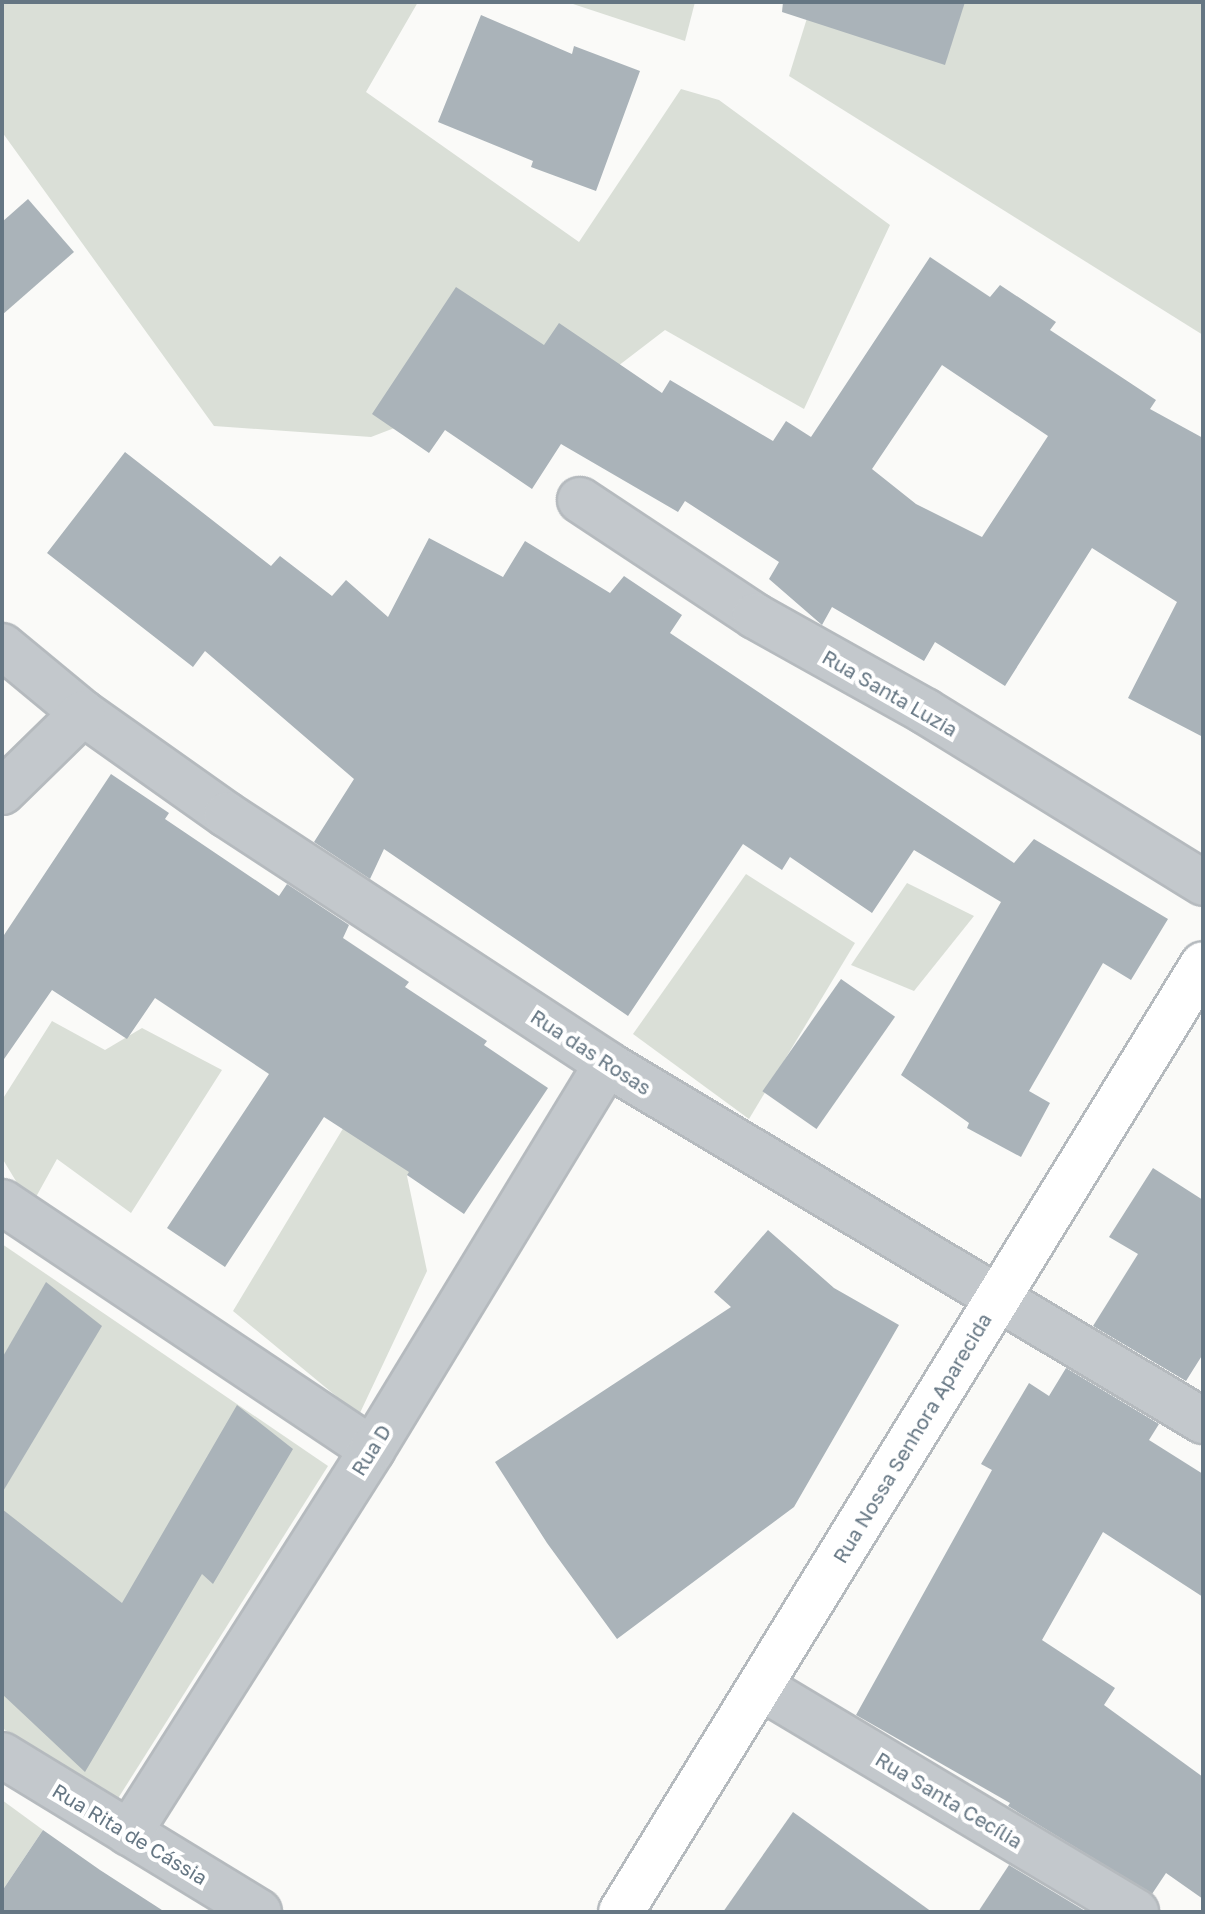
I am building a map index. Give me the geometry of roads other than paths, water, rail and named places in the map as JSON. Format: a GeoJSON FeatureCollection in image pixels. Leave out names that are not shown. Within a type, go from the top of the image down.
{"type":"FeatureCollection","features":[{"type":"Feature","properties":{"kind":"main road","name":"Rua Nossa Senhora Aparecida"},"geometry":{"type":"LineString","coordinates":[[621,1912],[670,1828],[762,1688],[995,1300],[1203,964]]}},
{"type":"Feature","properties":{"kind":"street","name":"Rua Santa Luzia"},"geometry":{"type":"LineString","coordinates":[[580,500],[755,616],[925,711],[1203,883]]}},
{"type":"Feature","properties":{"kind":"street","name":"Rua das Rosas"},"geometry":{"type":"LineString","coordinates":[[2,646],[83,713],[227,815],[607,1064],[995,1300],[1203,1421]]}},
{"type":"Feature","properties":{"kind":"street"},"geometry":{"type":"LineString","coordinates":[[2,792],[83,713]]}},
{"type":"Feature","properties":{"kind":"street","name":"Rua D"},"geometry":{"type":"LineString","coordinates":[[129,1833],[372,1450],[607,1064]]}},
{"type":"Feature","properties":{"kind":"street"},"geometry":{"type":"LineString","coordinates":[[2,1202],[372,1450]]}},
{"type":"Feature","properties":{"kind":"street","name":"Rua Santa Cecília"},"geometry":{"type":"LineString","coordinates":[[762,1688],[1136,1912]]}},
{"type":"Feature","properties":{"kind":"street","name":"Rua Rita de Cássia"},"geometry":{"type":"LineString","coordinates":[[2,1755],[259,1912]]}}]}
